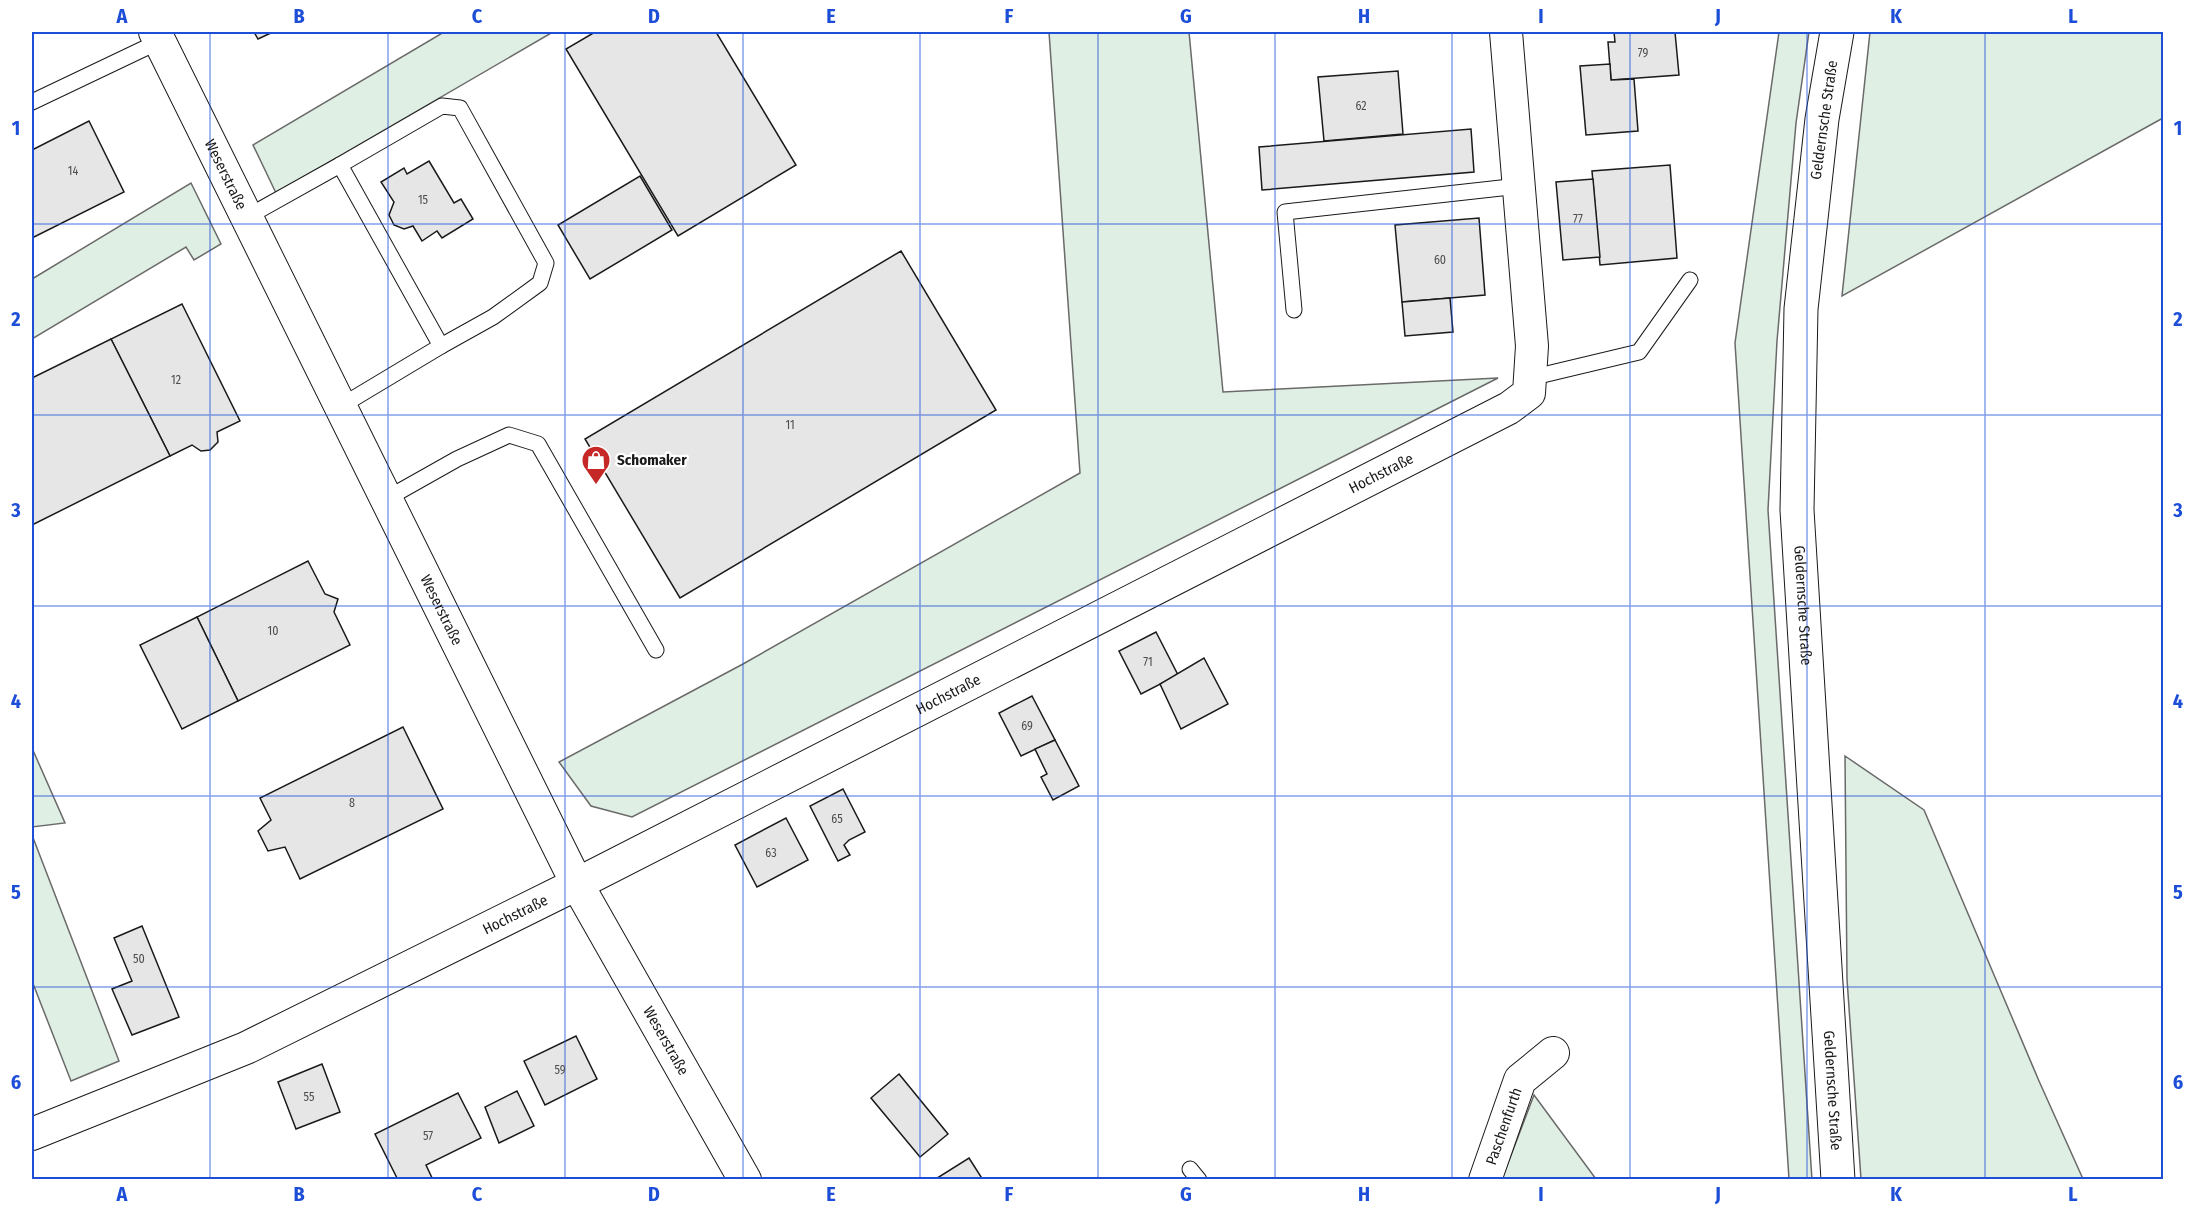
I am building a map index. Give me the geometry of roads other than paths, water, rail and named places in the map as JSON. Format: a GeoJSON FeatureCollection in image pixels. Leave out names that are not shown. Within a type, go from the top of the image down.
{"type":"FeatureCollection","features":[{"type":"Feature","properties":{"kind":"main road","name":"Geldernsche Straße"},"geometry":{"type":"LineString","coordinates":[[1837,32],[1822,119],[1801,309],[1797,510],[1838,1179]]}},
{"type":"Feature","properties":{"kind":"street","name":"Hochstraße"},"geometry":{"type":"LineString","coordinates":[[32,1134],[246,1048],[577,884],[1509,408],[1528,393],[1532,346],[1506,32]]}},
{"type":"Feature","properties":{"kind":"street","name":"Weserstraße"},"geometry":{"type":"LineString","coordinates":[[157,36],[577,884],[745,1179]]}},
{"type":"Feature","properties":{"kind":"street","name":"Paschenfurth"},"geometry":{"type":"LineString","coordinates":[[1485,1179],[1520,1080],[1553,1053]]}},
{"type":"Feature","properties":{"kind":"lane"},"geometry":{"type":"LineString","coordinates":[[32,102],[157,36]]}},
{"type":"Feature","properties":{"kind":"lane"},"geometry":{"type":"LineString","coordinates":[[247,217],[442,106],[460,108],[546,263],[540,283],[493,317],[341,406]]}},
{"type":"Feature","properties":{"kind":"lane"},"geometry":{"type":"LineString","coordinates":[[340,165],[441,346]]}},
{"type":"Feature","properties":{"kind":"lane"},"geometry":{"type":"LineString","coordinates":[[1294,310],[1286,212],[1519,186]]}},
{"type":"Feature","properties":{"kind":"lane"},"geometry":{"type":"LineString","coordinates":[[1530,378],[1639,352],[1690,280]]}},
{"type":"Feature","properties":{"kind":"lane"},"geometry":{"type":"LineString","coordinates":[[386,499],[457,459],[509,435],[538,444],[656,650]]}},
{"type":"Feature","properties":{"kind":"place","name":"Schomaker"},"geometry":{"type":"Point","coordinates":[596,486]}}]}
